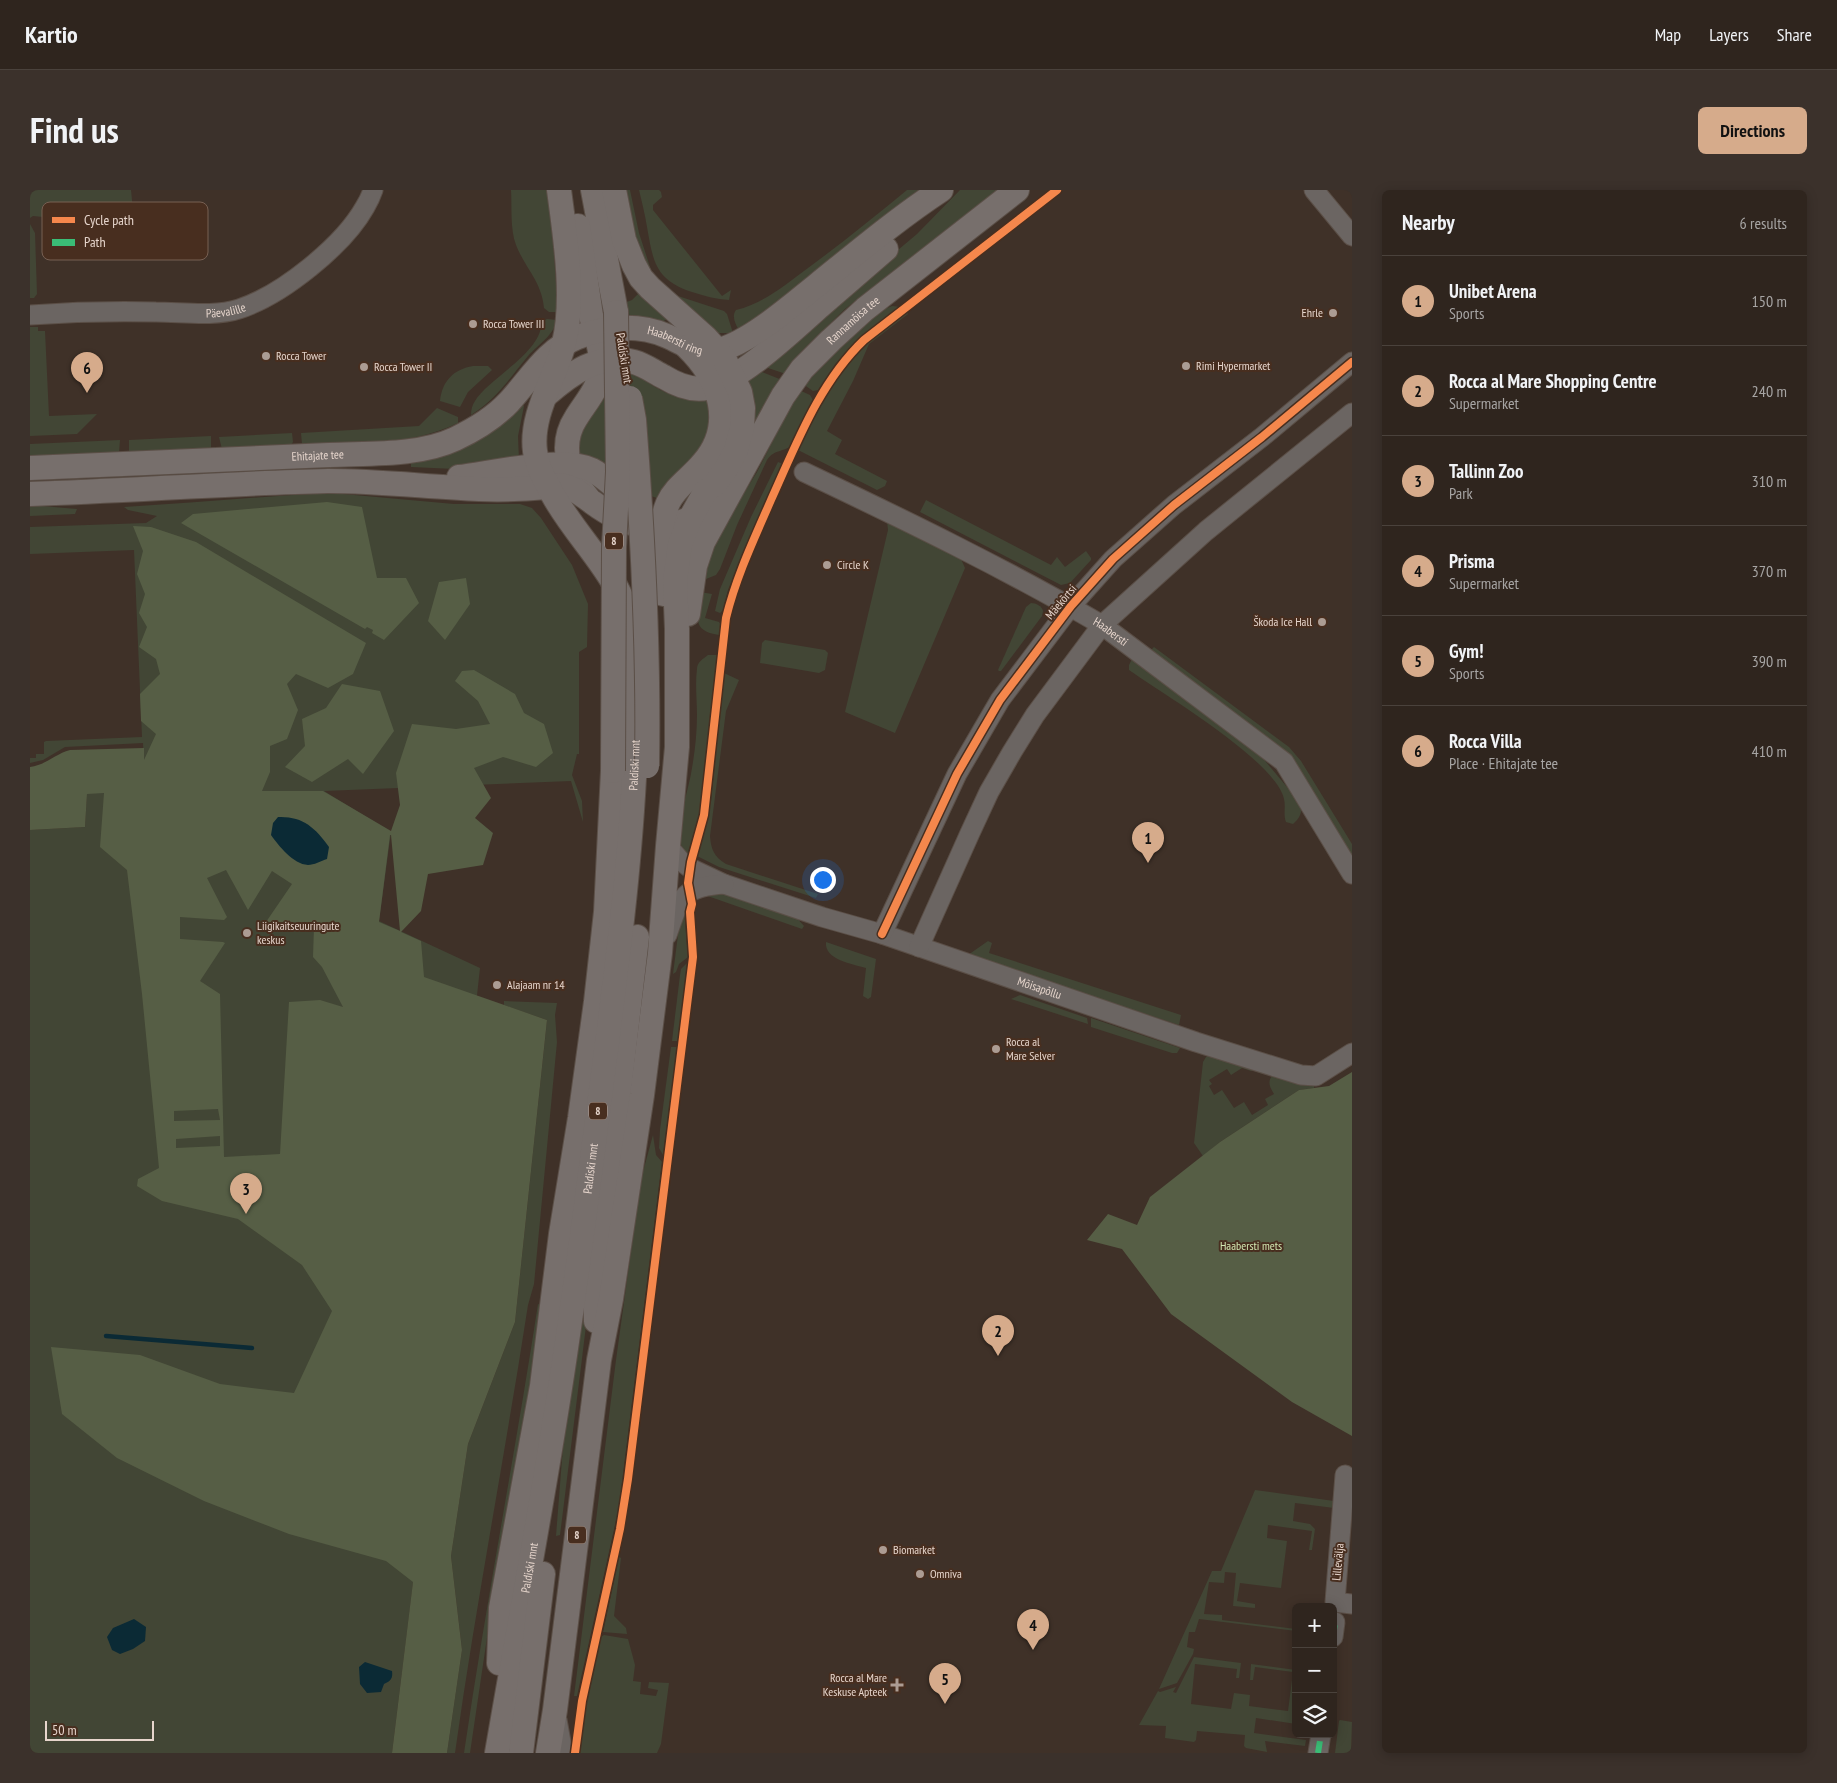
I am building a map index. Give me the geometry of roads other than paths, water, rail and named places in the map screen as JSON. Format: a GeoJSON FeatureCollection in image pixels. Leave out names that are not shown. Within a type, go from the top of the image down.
{"type":"FeatureCollection","features":[{"type":"Feature","properties":{"kind":"main road"},"geometry":{"type":"LineString","coordinates":[[541,480],[534,441],[539,412],[564,343],[569,315],[565,237],[559,190]]}},
{"type":"Feature","properties":{"kind":"main road"},"geometry":{"type":"LineString","coordinates":[[572,190],[590,308],[602,362],[599,384],[571,428],[567,447],[568,464],[582,491],[593,502]]}},
{"type":"Feature","properties":{"kind":"main road","name":"Paldiski mnt"},"geometry":{"type":"LineString","coordinates":[[593,190],[634,420],[644,558],[648,705],[647,802],[640,907],[595,1296],[599,1360]]}},
{"type":"Feature","properties":{"kind":"main road"},"geometry":{"type":"LineString","coordinates":[[614,190],[624,240],[641,278],[718,350],[741,340],[784,311],[901,216],[942,190]]}},
{"type":"Feature","properties":{"kind":"main road"},"geometry":{"type":"LineString","coordinates":[[546,395],[576,371],[602,362],[621,360],[647,367],[688,388],[705,389],[724,381],[799,326],[911,228],[942,190]]}},
{"type":"Feature","properties":{"kind":"main road","name":"Rannamõisa tee"},"geometry":{"type":"LineString","coordinates":[[674,790],[687,740],[688,616],[692,582],[703,542],[783,396],[802,369],[865,309],[1017,190]]}},
{"type":"Feature","properties":{"kind":"main road","name":"Paldiski mnt"},"geometry":{"type":"LineString","coordinates":[[496,1753],[495,1707],[501,1645],[501,1608],[542,1386],[561,1234],[584,1088],[606,912],[613,771],[614,547],[618,472],[616,312]]}},
{"type":"Feature","properties":{"kind":"main road","name":"Haabersti ring"},"geometry":{"type":"LineString","coordinates":[[564,343],[595,332],[617,328],[651,330],[667,336],[688,348],[704,351],[718,350],[724,381],[740,392],[743,408],[742,428],[736,450],[726,469],[715,484],[705,492],[690,520]]}},
{"type":"Feature","properties":{"kind":"main road","name":"Ehitajate tee"},"geometry":{"type":"LineString","coordinates":[[30,468],[300,456],[410,450],[434,446],[469,432],[497,414],[543,360],[564,343]]}},
{"type":"Feature","properties":{"kind":"main road"},"geometry":{"type":"LineString","coordinates":[[688,348],[724,381]]}},
{"type":"Feature","properties":{"kind":"main road"},"geometry":{"type":"LineString","coordinates":[[674,790],[668,739],[668,639],[664,615],[660,540],[667,504],[680,486],[704,463],[714,447],[721,415],[724,381]]}},
{"type":"Feature","properties":{"kind":"main road"},"geometry":{"type":"LineString","coordinates":[[30,494],[327,481],[379,482],[478,489],[541,480],[568,464],[592,470],[632,499],[650,504],[667,504],[694,498],[705,492]]}},
{"type":"Feature","properties":{"kind":"main road"},"geometry":{"type":"LineString","coordinates":[[541,480],[568,487],[624,521],[652,527],[679,524],[690,520],[717,504],[733,489]]}},
{"type":"Feature","properties":{"kind":"main road","name":"Paldiski mnt"},"geometry":{"type":"LineString","coordinates":[[496,1753],[555,1420],[571,1314],[625,903],[635,756],[636,670],[634,633],[622,596],[541,480]]}},
{"type":"Feature","properties":{"kind":"main road","name":"Paldiski mnt"},"geometry":{"type":"LineString","coordinates":[[548,1753],[599,1360],[611,1299],[642,1095],[660,953],[674,790],[678,710],[675,581],[680,544],[690,520]]}},
{"type":"Feature","properties":{"kind":"main road"},"geometry":{"type":"LineString","coordinates":[[521,1753],[547,1541],[555,1420]]}},
{"type":"Feature","properties":{"kind":"street","name":"Päevalille"},"geometry":{"type":"LineString","coordinates":[[30,315],[114,311],[216,312],[239,309],[281,288],[312,266],[353,224],[365,207],[373,190]]}},
{"type":"Feature","properties":{"kind":"street"},"geometry":{"type":"LineString","coordinates":[[1314,190],[1352,236]]}},
{"type":"Feature","properties":{"kind":"street","name":"Mäekõrtsi"},"geometry":{"type":"LineString","coordinates":[[882,934],[957,774],[1000,700],[1071,606],[1113,559],[1174,505],[1262,437],[1352,362]]}},
{"type":"Feature","properties":{"kind":"street"},"geometry":{"type":"LineString","coordinates":[[919,947],[970,833],[1003,768],[1035,714],[1102,625],[1206,531],[1352,413]]}},
{"type":"Feature","properties":{"kind":"street","name":"Haabersti"},"geometry":{"type":"LineString","coordinates":[[804,472],[888,512],[1071,606],[1102,625],[1284,762],[1352,874]]}},
{"type":"Feature","properties":{"kind":"street","name":"Mõisapõllu"},"geometry":{"type":"LineString","coordinates":[[668,846],[690,868],[724,884],[822,917],[882,934],[1196,1042],[1301,1076],[1316,1076],[1352,1053]]}},
{"type":"Feature","properties":{"kind":"street","name":"Mõisapõllu"},"geometry":{"type":"LineString","coordinates":[[660,953],[682,899],[690,891],[703,885],[724,884]]}},
{"type":"Feature","properties":{"kind":"street","name":"Lillevälja"},"geometry":{"type":"LineString","coordinates":[[1345,1475],[1335,1602],[1352,1604]]}},
{"type":"Feature","properties":{"kind":"street"},"geometry":{"type":"LineString","coordinates":[[555,1710],[563,1753]]}},
{"type":"Feature","properties":{"kind":"street"},"geometry":{"type":"LineString","coordinates":[[1318,1753],[1320,1738]]}},
{"type":"Feature","properties":{"kind":"water"},"geometry":{"type":"Polygon","coordinates":[[[278,817],[294,818],[313,828],[329,847],[327,859],[308,865],[302,864],[287,854],[271,835],[273,823],[278,817]]]}},
{"type":"Feature","properties":{"kind":"water"},"geometry":{"type":"Polygon","coordinates":[[[134,1619],[146,1627],[145,1641],[133,1649],[120,1654],[112,1650],[107,1637],[113,1628],[134,1619]]]}},
{"type":"Feature","properties":{"kind":"water"},"geometry":{"type":"Polygon","coordinates":[[[365,1662],[392,1671],[391,1679],[384,1684],[381,1692],[367,1693],[360,1684],[359,1667],[365,1662]]]}},
{"type":"Feature","properties":{"kind":"waterway"},"geometry":{"type":"LineString","coordinates":[[106,1336],[252,1348]]}},
{"type":"Feature","properties":{"kind":"place","name":"Ehrle"},"geometry":{"type":"Point","coordinates":[1333,313]}},
{"type":"Feature","properties":{"kind":"place","name":"Rocca Tower III"},"geometry":{"type":"Point","coordinates":[473,324]}},
{"type":"Feature","properties":{"kind":"place","name":"Rocca Tower"},"geometry":{"type":"Point","coordinates":[266,356]}},
{"type":"Feature","properties":{"kind":"place","name":"Rimi Hypermarket"},"geometry":{"type":"Point","coordinates":[1186,366]}},
{"type":"Feature","properties":{"kind":"place","name":"Rocca Tower II"},"geometry":{"type":"Point","coordinates":[364,367]}},
{"type":"Feature","properties":{"kind":"place","name":"Rocca Villa"},"geometry":{"type":"Point","coordinates":[87,393]}},
{"type":"Feature","properties":{"kind":"place","name":"Circle K"},"geometry":{"type":"Point","coordinates":[827,565]}},
{"type":"Feature","properties":{"kind":"place","name":"Škoda Ice Hall"},"geometry":{"type":"Point","coordinates":[1322,622]}},
{"type":"Feature","properties":{"kind":"place","name":"Unibet Arena"},"geometry":{"type":"Point","coordinates":[1148,863]}},
{"type":"Feature","properties":{"kind":"place","name":"Liigikaitseuuringute keskus"},"geometry":{"type":"Point","coordinates":[247,933]}},
{"type":"Feature","properties":{"kind":"place","name":"Alajaam nr 14"},"geometry":{"type":"Point","coordinates":[497,985]}},
{"type":"Feature","properties":{"kind":"place","name":"Rocca al Mare Selver"},"geometry":{"type":"Point","coordinates":[996,1049]}},
{"type":"Feature","properties":{"kind":"place","name":"Tallinn Zoo"},"geometry":{"type":"Point","coordinates":[246,1214]}},
{"type":"Feature","properties":{"kind":"place","name":"Rocca al Mare Shopping Centre"},"geometry":{"type":"Point","coordinates":[998,1356]}},
{"type":"Feature","properties":{"kind":"place","name":"Biomarket"},"geometry":{"type":"Point","coordinates":[883,1550]}},
{"type":"Feature","properties":{"kind":"place","name":"Omniva"},"geometry":{"type":"Point","coordinates":[920,1574]}},
{"type":"Feature","properties":{"kind":"place","name":"Prisma"},"geometry":{"type":"Point","coordinates":[1033,1650]}},
{"type":"Feature","properties":{"kind":"place","name":"Rocca al Mare Keskuse Apteek"},"geometry":{"type":"Point","coordinates":[897,1685]}},
{"type":"Feature","properties":{"kind":"place","name":"Gym!"},"geometry":{"type":"Point","coordinates":[945,1704]}},
{"type":"Feature","properties":{"kind":"park label","name":"Haabersti mets"},"geometry":{"type":"Point","coordinates":[1251,1246]}}]}
